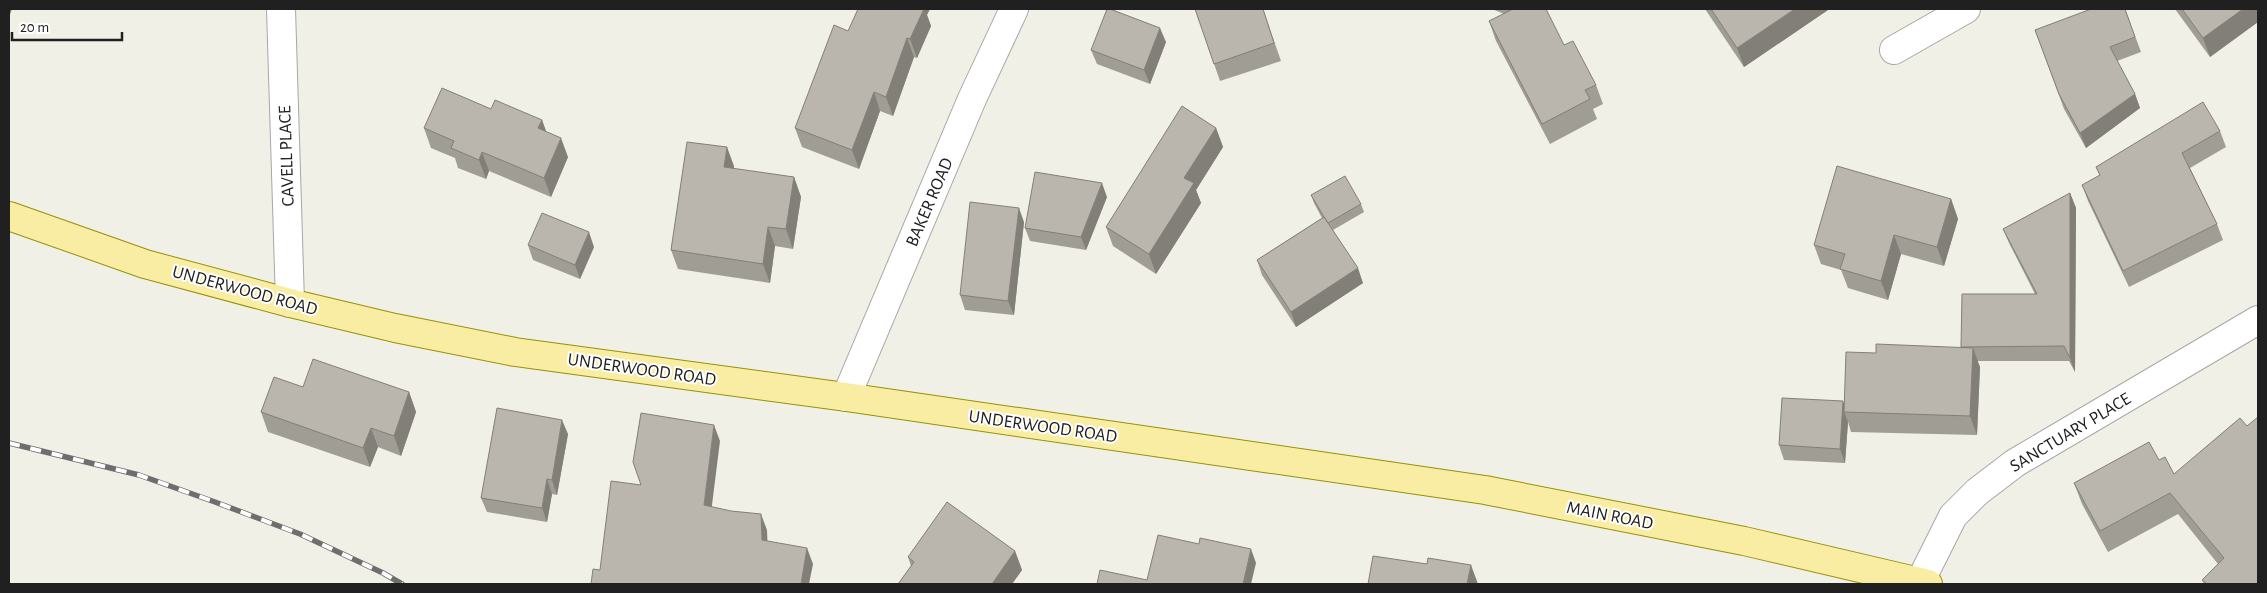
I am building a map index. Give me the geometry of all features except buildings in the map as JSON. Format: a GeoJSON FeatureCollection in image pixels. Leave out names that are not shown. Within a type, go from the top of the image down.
{"type":"FeatureCollection","features":[{"type":"Feature","properties":{"kind":"main road","name":"UNDERWOOD ROAD"},"geometry":{"type":"LineString","coordinates":[[9,216],[145,264],[290,303],[395,328],[515,352],[846,397],[1288,462]]}},
{"type":"Feature","properties":{"kind":"main road","name":"MAIN ROAD"},"geometry":{"type":"LineString","coordinates":[[1288,462],[1485,490],[1744,541],[1924,583]]}},
{"type":"Feature","properties":{"kind":"street","name":"CAVELL PLACE"},"geometry":{"type":"LineString","coordinates":[[281,9],[290,303]]}},
{"type":"Feature","properties":{"kind":"street","name":"BAKER ROAD"},"geometry":{"type":"LineString","coordinates":[[846,397],[972,99],[1014,9]]}},
{"type":"Feature","properties":{"kind":"street"},"geometry":{"type":"LineString","coordinates":[[1894,50],[1966,9]]}},
{"type":"Feature","properties":{"kind":"street","name":"SANCTUARY PLACE"},"geometry":{"type":"LineString","coordinates":[[1924,583],[1953,516],[1977,492],[2015,464],[2258,320]]}},
{"type":"Feature","properties":{"kind":"railway"},"geometry":{"type":"LineString","coordinates":[[9,443],[139,475],[215,502],[300,534],[383,573],[402,584]]}}]}
